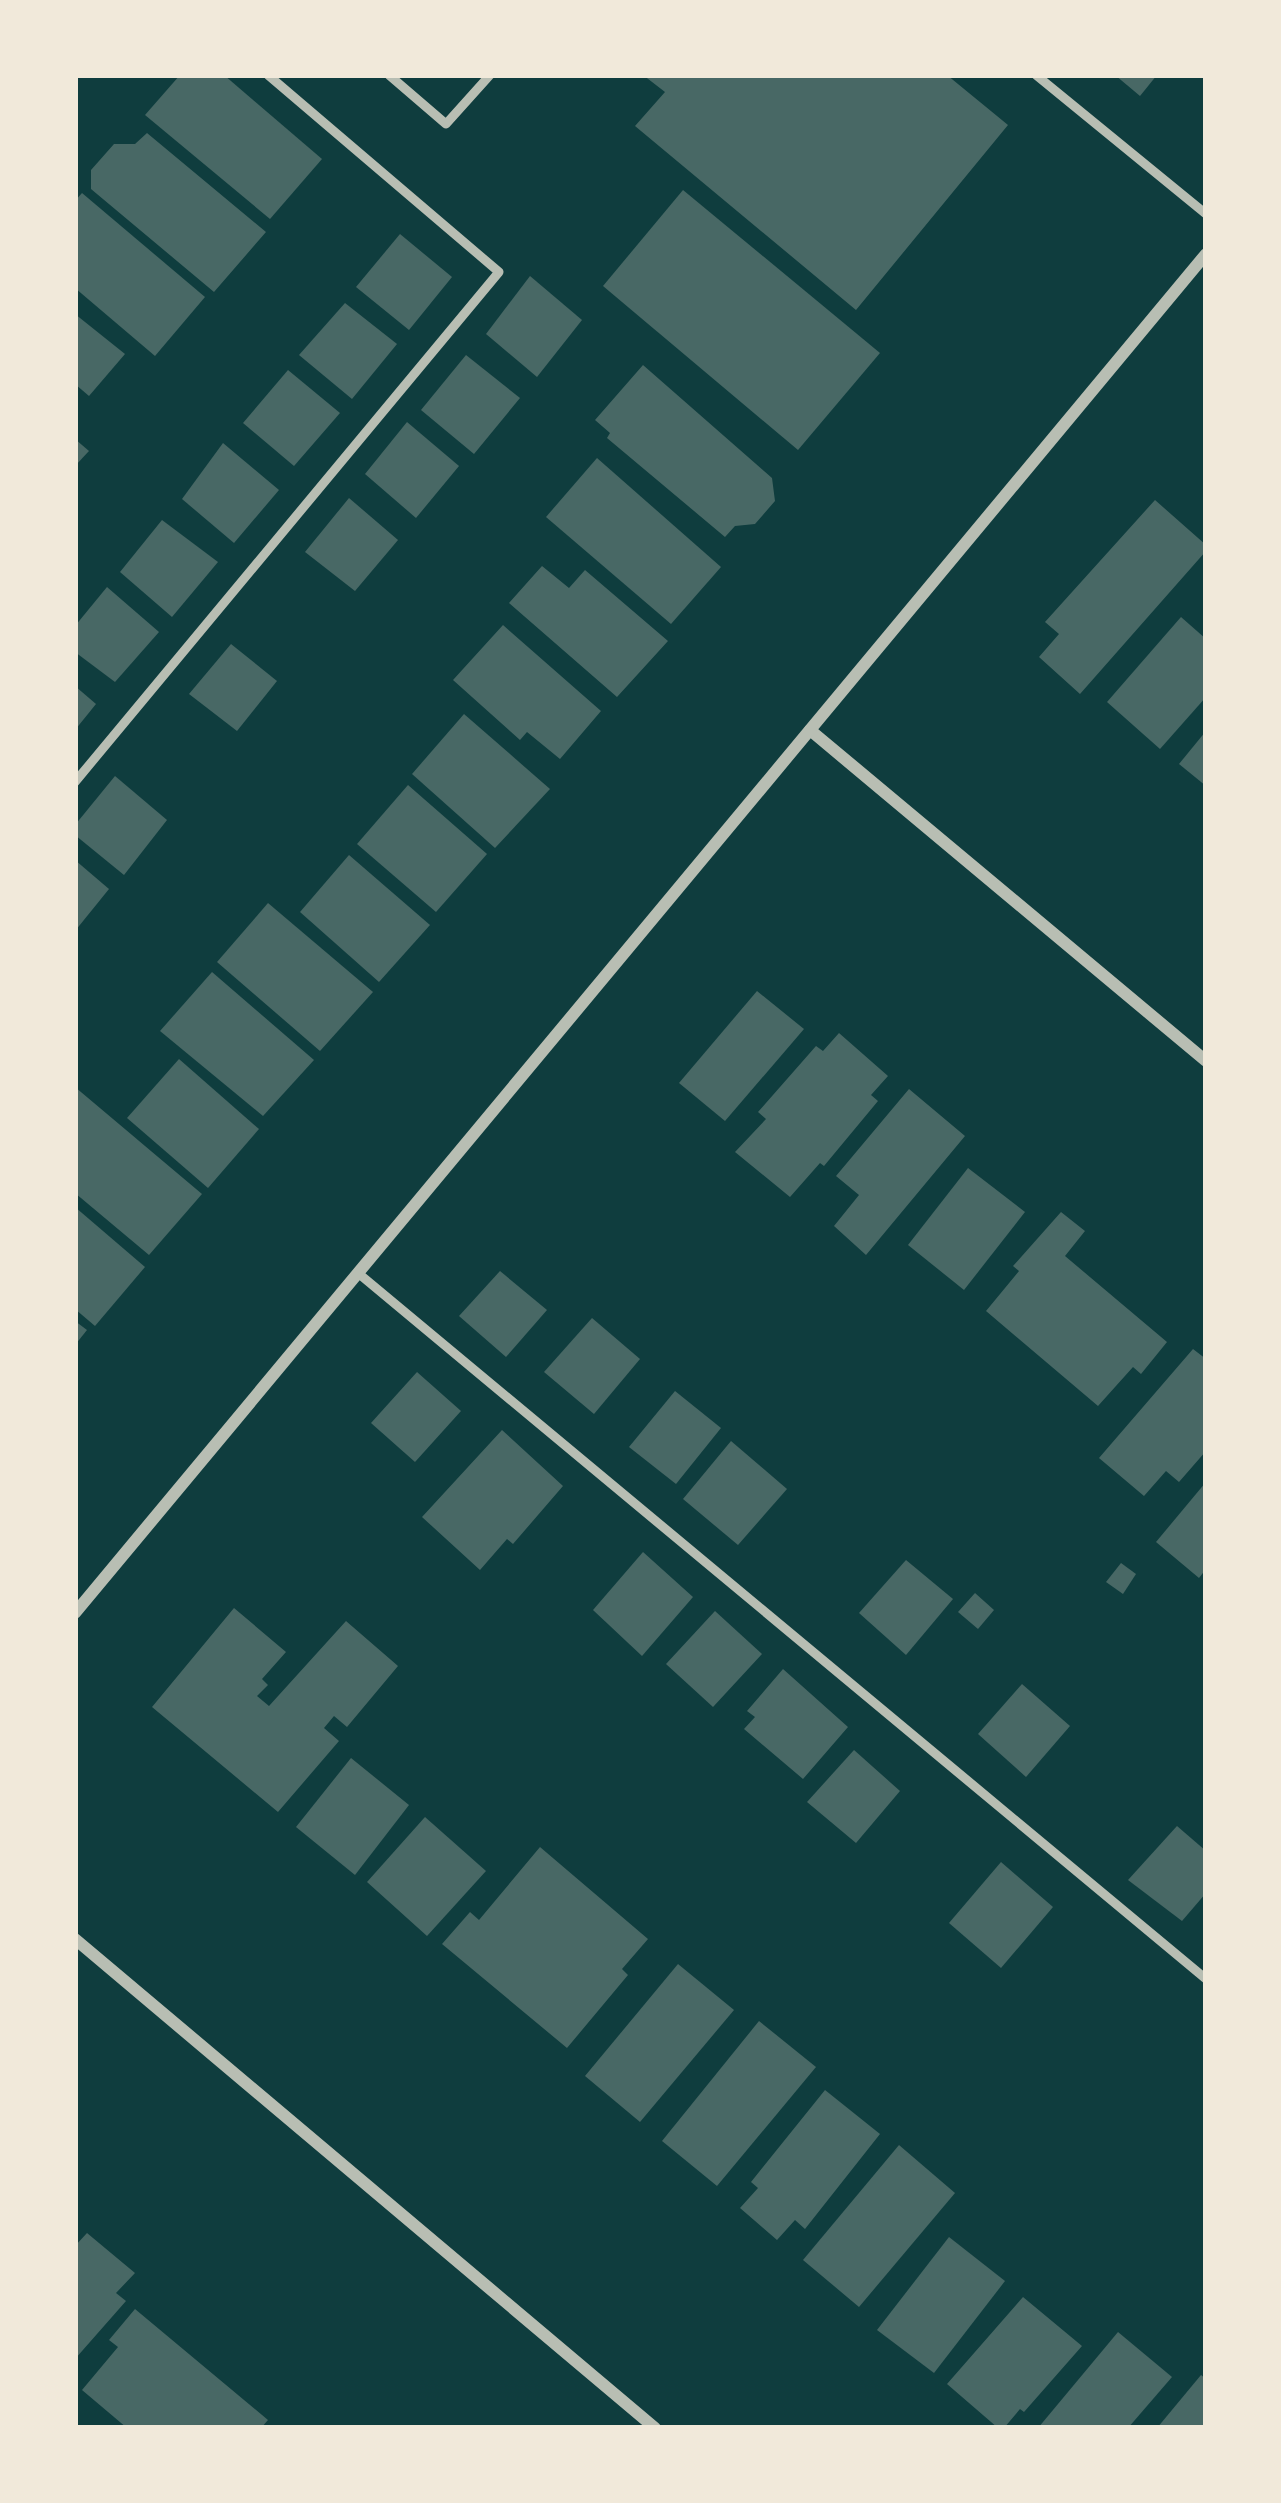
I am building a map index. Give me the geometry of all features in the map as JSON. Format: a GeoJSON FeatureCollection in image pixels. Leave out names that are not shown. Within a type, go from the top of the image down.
{"type":"FeatureCollection","features":[{"type":"Feature","properties":{"kind":"street"},"geometry":{"type":"LineString","coordinates":[[75,1613],[1206,254]]}},
{"type":"Feature","properties":{"kind":"street"},"geometry":{"type":"LineString","coordinates":[[810,730],[1206,1060]]}},
{"type":"Feature","properties":{"kind":"street"},"geometry":{"type":"LineString","coordinates":[[75,1939],[655,2428]]}},
{"type":"Feature","properties":{"kind":"lane"},"geometry":{"type":"LineString","coordinates":[[75,782],[499,272],[268,75]]}},
{"type":"Feature","properties":{"kind":"lane"},"geometry":{"type":"LineString","coordinates":[[389,75],[446,124],[490,75]]}},
{"type":"Feature","properties":{"kind":"lane"},"geometry":{"type":"LineString","coordinates":[[1036,75],[1206,214]]}},
{"type":"Feature","properties":{"kind":"lane"},"geometry":{"type":"LineString","coordinates":[[358,1273],[1206,1979]]}},
{"type":"Feature","properties":{"kind":"building"},"geometry":{"type":"Polygon","coordinates":[[[180,75],[224,75],[322,159],[270,219],[145,115],[180,75]]]}},
{"type":"Feature","properties":{"kind":"building"},"geometry":{"type":"Polygon","coordinates":[[[643,75],[947,75],[1008,125],[856,310],[635,126],[665,92],[643,75]]]}},
{"type":"Feature","properties":{"kind":"building"},"geometry":{"type":"Polygon","coordinates":[[[1115,75],[1157,75],[1140,96],[1115,75]]]}},
{"type":"Feature","properties":{"kind":"building"},"geometry":{"type":"Polygon","coordinates":[[[147,133],[266,232],[214,292],[91,189],[91,170],[114,144],[135,144],[147,133]]]}},
{"type":"Feature","properties":{"kind":"building"},"geometry":{"type":"Polygon","coordinates":[[[683,190],[880,353],[798,450],[603,286],[683,190]]]}},
{"type":"Feature","properties":{"kind":"building"},"geometry":{"type":"Polygon","coordinates":[[[82,193],[205,297],[155,356],[75,288],[75,201],[82,193]]]}},
{"type":"Feature","properties":{"kind":"building"},"geometry":{"type":"Polygon","coordinates":[[[400,234],[452,277],[409,330],[356,287],[400,234]]]}},
{"type":"Feature","properties":{"kind":"building"},"geometry":{"type":"Polygon","coordinates":[[[530,276],[582,320],[537,377],[486,334],[530,276]]]}},
{"type":"Feature","properties":{"kind":"building"},"geometry":{"type":"Polygon","coordinates":[[[345,303],[397,344],[352,399],[299,355],[345,303]]]}},
{"type":"Feature","properties":{"kind":"building"},"geometry":{"type":"Polygon","coordinates":[[[75,314],[125,354],[89,396],[75,384],[75,314]]]}},
{"type":"Feature","properties":{"kind":"building"},"geometry":{"type":"Polygon","coordinates":[[[466,355],[520,398],[474,454],[421,410],[466,355]]]}},
{"type":"Feature","properties":{"kind":"building"},"geometry":{"type":"Polygon","coordinates":[[[643,365],[772,478],[775,501],[755,524],[735,526],[725,537],[607,438],[610,433],[595,420],[643,365]]]}},
{"type":"Feature","properties":{"kind":"building"},"geometry":{"type":"Polygon","coordinates":[[[288,370],[340,413],[294,466],[243,423],[288,370]]]}},
{"type":"Feature","properties":{"kind":"building"},"geometry":{"type":"Polygon","coordinates":[[[407,422],[459,466],[416,518],[365,474],[407,422]]]}},
{"type":"Feature","properties":{"kind":"building"},"geometry":{"type":"Polygon","coordinates":[[[75,439],[89,451],[75,466],[75,439]]]}},
{"type":"Feature","properties":{"kind":"building"},"geometry":{"type":"Polygon","coordinates":[[[223,443],[279,490],[234,543],[182,499],[223,443]]]}},
{"type":"Feature","properties":{"kind":"building"},"geometry":{"type":"Polygon","coordinates":[[[597,458],[721,567],[671,624],[546,517],[597,458]]]}},
{"type":"Feature","properties":{"kind":"building"},"geometry":{"type":"Polygon","coordinates":[[[349,498],[398,540],[355,591],[305,552],[349,498]]]}},
{"type":"Feature","properties":{"kind":"building"},"geometry":{"type":"Polygon","coordinates":[[[1155,500],[1206,545],[1206,551],[1080,694],[1039,657],[1059,634],[1045,622],[1155,500]]]}},
{"type":"Feature","properties":{"kind":"building"},"geometry":{"type":"Polygon","coordinates":[[[162,520],[218,562],[172,617],[120,572],[162,520]]]}},
{"type":"Feature","properties":{"kind":"building"},"geometry":{"type":"Polygon","coordinates":[[[542,566],[569,588],[585,570],[668,641],[617,697],[509,603],[542,566]]]}},
{"type":"Feature","properties":{"kind":"building"},"geometry":{"type":"Polygon","coordinates":[[[107,587],[159,632],[115,682],[75,652],[75,626],[107,587]]]}},
{"type":"Feature","properties":{"kind":"building"},"geometry":{"type":"Polygon","coordinates":[[[1181,617],[1206,639],[1206,697],[1160,749],[1107,702],[1181,617]]]}},
{"type":"Feature","properties":{"kind":"building"},"geometry":{"type":"Polygon","coordinates":[[[503,625],[601,711],[560,759],[527,732],[520,740],[453,680],[503,625]]]}},
{"type":"Feature","properties":{"kind":"building"},"geometry":{"type":"Polygon","coordinates":[[[231,644],[277,681],[237,731],[189,694],[231,644]]]}},
{"type":"Feature","properties":{"kind":"building"},"geometry":{"type":"Polygon","coordinates":[[[75,686],[96,704],[75,730],[75,686]]]}},
{"type":"Feature","properties":{"kind":"building"},"geometry":{"type":"Polygon","coordinates":[[[464,714],[550,789],[495,848],[412,774],[464,714]]]}},
{"type":"Feature","properties":{"kind":"building"},"geometry":{"type":"Polygon","coordinates":[[[1206,731],[1206,786],[1179,764],[1206,731]]]}},
{"type":"Feature","properties":{"kind":"building"},"geometry":{"type":"Polygon","coordinates":[[[115,776],[167,820],[124,875],[75,835],[75,825],[115,776]]]}},
{"type":"Feature","properties":{"kind":"building"},"geometry":{"type":"Polygon","coordinates":[[[408,785],[487,854],[436,912],[357,844],[408,785]]]}},
{"type":"Feature","properties":{"kind":"building"},"geometry":{"type":"Polygon","coordinates":[[[349,855],[430,925],[379,982],[300,912],[349,855]]]}},
{"type":"Feature","properties":{"kind":"building"},"geometry":{"type":"Polygon","coordinates":[[[75,860],[109,889],[75,931],[75,860]]]}},
{"type":"Feature","properties":{"kind":"building"},"geometry":{"type":"Polygon","coordinates":[[[268,903],[373,992],[320,1051],[217,962],[268,903]]]}},
{"type":"Feature","properties":{"kind":"building"},"geometry":{"type":"Polygon","coordinates":[[[212,972],[314,1060],[263,1116],[160,1031],[212,972]]]}},
{"type":"Feature","properties":{"kind":"building"},"geometry":{"type":"Polygon","coordinates":[[[757,991],[804,1029],[725,1121],[679,1083],[757,991]]]}},
{"type":"Feature","properties":{"kind":"building"},"geometry":{"type":"Polygon","coordinates":[[[839,1033],[888,1076],[871,1095],[878,1101],[824,1166],[820,1163],[790,1197],[735,1152],[766,1119],[758,1112],[816,1046],[823,1051],[839,1033]]]}},
{"type":"Feature","properties":{"kind":"building"},"geometry":{"type":"Polygon","coordinates":[[[179,1059],[259,1129],[208,1188],[127,1118],[179,1059]]]}},
{"type":"Feature","properties":{"kind":"building"},"geometry":{"type":"Polygon","coordinates":[[[75,1087],[202,1194],[149,1255],[75,1193],[75,1087]]]}},
{"type":"Feature","properties":{"kind":"building"},"geometry":{"type":"Polygon","coordinates":[[[909,1089],[965,1136],[866,1255],[834,1226],[859,1195],[836,1176],[909,1089]]]}},
{"type":"Feature","properties":{"kind":"building"},"geometry":{"type":"Polygon","coordinates":[[[968,1168],[1025,1212],[964,1290],[908,1245],[968,1168]]]}},
{"type":"Feature","properties":{"kind":"building"},"geometry":{"type":"Polygon","coordinates":[[[75,1207],[145,1267],[95,1326],[75,1309],[75,1207]]]}},
{"type":"Feature","properties":{"kind":"building"},"geometry":{"type":"Polygon","coordinates":[[[1061,1212],[1085,1231],[1065,1256],[1167,1342],[1141,1374],[1133,1367],[1098,1406],[986,1311],[1019,1271],[1013,1266],[1061,1212]]]}},
{"type":"Feature","properties":{"kind":"building"},"geometry":{"type":"Polygon","coordinates":[[[500,1271],[547,1310],[506,1357],[459,1316],[500,1271]]]}},
{"type":"Feature","properties":{"kind":"building"},"geometry":{"type":"Polygon","coordinates":[[[592,1318],[640,1359],[594,1414],[544,1372],[592,1318]]]}},
{"type":"Feature","properties":{"kind":"building"},"geometry":{"type":"Polygon","coordinates":[[[75,1321],[87,1330],[75,1345],[75,1321]]]}},
{"type":"Feature","properties":{"kind":"building"},"geometry":{"type":"Polygon","coordinates":[[[1193,1349],[1206,1359],[1206,1451],[1179,1482],[1166,1471],[1144,1496],[1099,1458],[1193,1349]]]}},
{"type":"Feature","properties":{"kind":"building"},"geometry":{"type":"Polygon","coordinates":[[[417,1372],[461,1411],[415,1462],[371,1423],[417,1372]]]}},
{"type":"Feature","properties":{"kind":"building"},"geometry":{"type":"Polygon","coordinates":[[[675,1391],[721,1428],[676,1484],[629,1447],[675,1391]]]}},
{"type":"Feature","properties":{"kind":"building"},"geometry":{"type":"Polygon","coordinates":[[[502,1430],[563,1486],[513,1544],[507,1539],[480,1570],[422,1517],[502,1430]]]}},
{"type":"Feature","properties":{"kind":"building"},"geometry":{"type":"Polygon","coordinates":[[[731,1441],[787,1489],[738,1545],[683,1499],[731,1441]]]}},
{"type":"Feature","properties":{"kind":"building"},"geometry":{"type":"Polygon","coordinates":[[[1206,1482],[1206,1569],[1199,1578],[1156,1542],[1206,1482]]]}},
{"type":"Feature","properties":{"kind":"building"},"geometry":{"type":"Polygon","coordinates":[[[643,1552],[693,1597],[642,1656],[593,1610],[643,1552]]]}},
{"type":"Feature","properties":{"kind":"building"},"geometry":{"type":"Polygon","coordinates":[[[906,1560],[953,1599],[906,1655],[859,1613],[906,1560]]]}},
{"type":"Feature","properties":{"kind":"building"},"geometry":{"type":"Polygon","coordinates":[[[1121,1563],[1136,1574],[1123,1594],[1106,1582],[1121,1563]]]}},
{"type":"Feature","properties":{"kind":"building"},"geometry":{"type":"Polygon","coordinates":[[[975,1593],[994,1610],[978,1629],[958,1612],[975,1593]]]}},
{"type":"Feature","properties":{"kind":"building"},"geometry":{"type":"Polygon","coordinates":[[[234,1608],[286,1652],[262,1679],[268,1685],[257,1696],[269,1706],[346,1621],[398,1666],[347,1727],[334,1716],[324,1728],[339,1741],[278,1812],[152,1707],[234,1608]]]}},
{"type":"Feature","properties":{"kind":"building"},"geometry":{"type":"Polygon","coordinates":[[[715,1611],[762,1654],[713,1707],[666,1664],[715,1611]]]}},
{"type":"Feature","properties":{"kind":"building"},"geometry":{"type":"Polygon","coordinates":[[[783,1669],[848,1727],[803,1779],[744,1729],[755,1717],[747,1711],[783,1669]]]}},
{"type":"Feature","properties":{"kind":"building"},"geometry":{"type":"Polygon","coordinates":[[[1022,1684],[1070,1726],[1026,1777],[978,1734],[1022,1684]]]}},
{"type":"Feature","properties":{"kind":"building"},"geometry":{"type":"Polygon","coordinates":[[[854,1750],[900,1791],[856,1843],[807,1802],[854,1750]]]}},
{"type":"Feature","properties":{"kind":"building"},"geometry":{"type":"Polygon","coordinates":[[[351,1758],[409,1805],[355,1875],[296,1827],[351,1758]]]}},
{"type":"Feature","properties":{"kind":"building"},"geometry":{"type":"Polygon","coordinates":[[[425,1817],[486,1871],[427,1936],[367,1882],[425,1817]]]}},
{"type":"Feature","properties":{"kind":"building"},"geometry":{"type":"Polygon","coordinates":[[[1177,1826],[1206,1851],[1206,1893],[1182,1921],[1128,1880],[1177,1826]]]}},
{"type":"Feature","properties":{"kind":"building"},"geometry":{"type":"Polygon","coordinates":[[[540,1847],[648,1939],[622,1969],[628,1975],[567,2048],[442,1944],[470,1912],[479,1920],[540,1847]]]}},
{"type":"Feature","properties":{"kind":"building"},"geometry":{"type":"Polygon","coordinates":[[[1001,1862],[1053,1907],[1001,1968],[949,1923],[1001,1862]]]}},
{"type":"Feature","properties":{"kind":"building"},"geometry":{"type":"Polygon","coordinates":[[[678,1964],[734,2010],[640,2122],[585,2076],[678,1964]]]}},
{"type":"Feature","properties":{"kind":"building"},"geometry":{"type":"Polygon","coordinates":[[[759,2021],[816,2067],[717,2186],[662,2141],[759,2021]]]}},
{"type":"Feature","properties":{"kind":"building"},"geometry":{"type":"Polygon","coordinates":[[[825,2090],[880,2134],[805,2229],[795,2220],[777,2240],[740,2208],[758,2188],[751,2182],[825,2090]]]}},
{"type":"Feature","properties":{"kind":"building"},"geometry":{"type":"Polygon","coordinates":[[[899,2145],[955,2193],[859,2307],[803,2260],[899,2145]]]}},
{"type":"Feature","properties":{"kind":"building"},"geometry":{"type":"Polygon","coordinates":[[[87,2233],[135,2273],[116,2293],[126,2301],[75,2359],[75,2246],[87,2233]]]}},
{"type":"Feature","properties":{"kind":"building"},"geometry":{"type":"Polygon","coordinates":[[[949,2237],[1005,2281],[934,2373],[877,2330],[949,2237]]]}},
{"type":"Feature","properties":{"kind":"building"},"geometry":{"type":"Polygon","coordinates":[[[1023,2297],[1082,2346],[1024,2412],[1020,2409],[1004,2428],[998,2428],[947,2384],[1023,2297]]]}},
{"type":"Feature","properties":{"kind":"building"},"geometry":{"type":"Polygon","coordinates":[[[135,2309],[268,2420],[261,2428],[127,2428],[82,2390],[118,2347],[109,2340],[135,2309]]]}},
{"type":"Feature","properties":{"kind":"building"},"geometry":{"type":"Polygon","coordinates":[[[1118,2332],[1172,2377],[1128,2428],[1038,2428],[1118,2332]]]}},
{"type":"Feature","properties":{"kind":"building"},"geometry":{"type":"Polygon","coordinates":[[[1201,2375],[1206,2379],[1206,2428],[1157,2428],[1201,2375]]]}}]}
